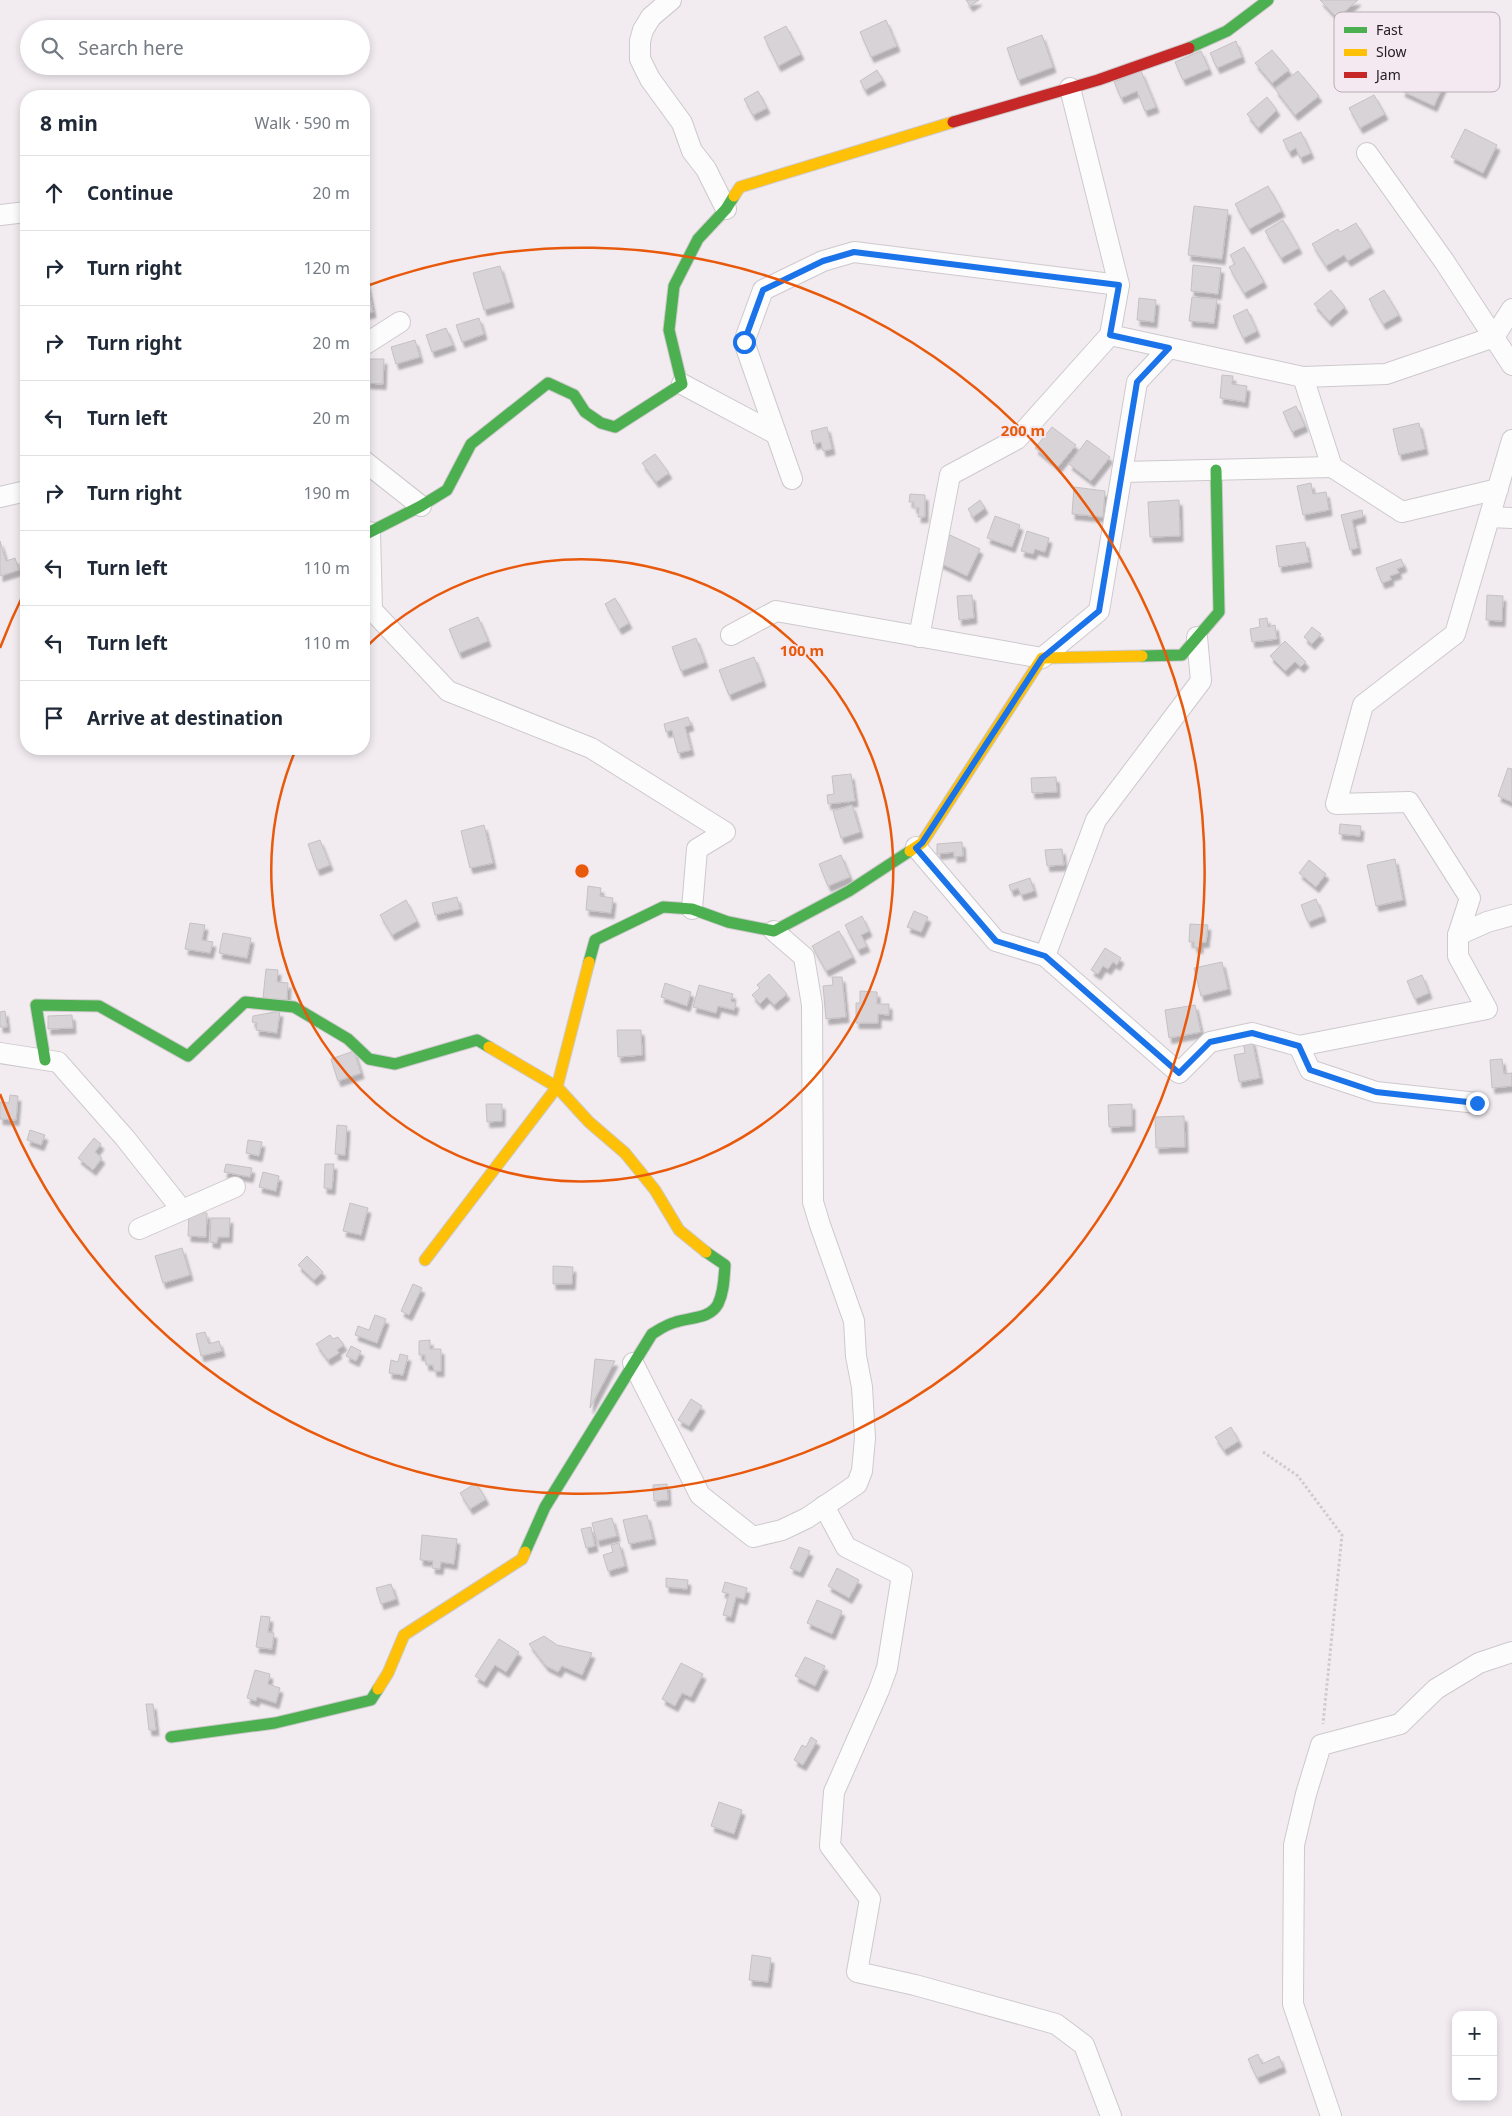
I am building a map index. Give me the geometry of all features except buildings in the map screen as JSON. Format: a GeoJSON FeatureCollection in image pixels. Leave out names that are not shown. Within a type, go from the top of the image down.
{"type":"FeatureCollection","features":[{"type":"Feature","properties":{"kind":"street"},"geometry":{"type":"LineString","coordinates":[[671,0],[651,16],[643,30],[640,41],[640,59],[650,79],[682,123],[692,151],[706,169],[726,209]]}},
{"type":"Feature","properties":{"kind":"street"},"geometry":{"type":"LineString","coordinates":[[776,434],[682,384],[669,330],[674,286],[698,240],[726,209],[740,187],[854,151],[1070,88],[1179,52],[1227,31],[1268,0]]}},
{"type":"Feature","properties":{"kind":"street"},"geometry":{"type":"LineString","coordinates":[[919,636],[950,475],[1017,439],[1110,335],[1119,285],[1070,88]]}},
{"type":"Feature","properties":{"kind":"street"},"geometry":{"type":"LineString","coordinates":[[1367,153],[1444,261],[1512,365]]}},
{"type":"Feature","properties":{"kind":"street"},"geometry":{"type":"LineString","coordinates":[[0,215],[20,213]]}},
{"type":"Feature","properties":{"kind":"street"},"geometry":{"type":"LineString","coordinates":[[792,479],[744,342],[763,290],[823,261],[854,252],[1119,285]]}},
{"type":"Feature","properties":{"kind":"street"},"geometry":{"type":"LineString","coordinates":[[1110,335],[1303,377],[1386,374],[1494,337],[1512,309]]}},
{"type":"Feature","properties":{"kind":"street"},"geometry":{"type":"LineString","coordinates":[[370,341],[400,322]]}},
{"type":"Feature","properties":{"kind":"street"},"geometry":{"type":"LineString","coordinates":[[774,931],[849,891],[922,843],[1042,658],[1099,611],[1137,382],[1169,348]]}},
{"type":"Feature","properties":{"kind":"street"},"geometry":{"type":"LineString","coordinates":[[1303,377],[1332,467]]}},
{"type":"Feature","properties":{"kind":"street"},"geometry":{"type":"LineString","coordinates":[[370,532],[447,490],[472,444],[548,383],[574,395],[585,412],[601,423],[615,427],[682,384]]}},
{"type":"Feature","properties":{"kind":"street"},"geometry":{"type":"LineString","coordinates":[[916,848],[996,941],[1045,956],[1179,1073],[1210,1042],[1252,1033],[1299,1046],[1487,1009],[1458,956],[1458,935],[1470,898],[1409,802],[1336,804],[1363,705],[1455,634],[1512,440]]}},
{"type":"Feature","properties":{"kind":"street"},"geometry":{"type":"LineString","coordinates":[[370,466],[421,506]]}},
{"type":"Feature","properties":{"kind":"street"},"geometry":{"type":"LineString","coordinates":[[1122,472],[1332,467],[1402,512],[1498,489]]}},
{"type":"Feature","properties":{"kind":"street"},"geometry":{"type":"LineString","coordinates":[[731,635],[776,611],[1042,658],[1182,654],[1219,612],[1216,470]]}},
{"type":"Feature","properties":{"kind":"street"},"geometry":{"type":"LineString","coordinates":[[0,497],[20,492]]}},
{"type":"Feature","properties":{"kind":"street"},"geometry":{"type":"LineString","coordinates":[[1490,517],[1512,518]]}},
{"type":"Feature","properties":{"kind":"street"},"geometry":{"type":"LineString","coordinates":[[370,613],[448,691],[591,748],[725,832],[697,849],[692,909]]}},
{"type":"Feature","properties":{"kind":"street"},"geometry":{"type":"LineString","coordinates":[[1045,956],[1096,820],[1201,681],[1197,637]]}},
{"type":"Feature","properties":{"kind":"street"},"geometry":{"type":"LineString","coordinates":[[425,1260],[558,1087],[595,940],[663,907],[692,909],[728,922],[774,931],[804,957],[812,1005],[813,1202],[854,1321],[856,1356],[862,1387],[865,1438],[862,1471],[857,1484],[807,1518],[782,1530],[753,1537],[700,1494],[633,1363]]}},
{"type":"Feature","properties":{"kind":"street"},"geometry":{"type":"LineString","coordinates":[[1458,935],[1487,922],[1512,915]]}},
{"type":"Feature","properties":{"kind":"street"},"geometry":{"type":"LineString","coordinates":[[45,1060],[36,1005],[99,1006],[188,1056],[245,1002],[294,1008],[348,1039],[369,1059],[395,1064],[477,1040],[558,1087],[589,1122],[625,1153],[655,1190],[679,1230],[693,1244],[725,1265],[722,1297],[715,1309],[705,1317],[662,1325],[652,1334],[545,1507],[522,1559],[404,1635],[388,1673],[371,1700],[274,1723],[172,1737]]}},
{"type":"Feature","properties":{"kind":"street"},"geometry":{"type":"LineString","coordinates":[[1299,1046],[1310,1070],[1376,1092],[1477,1103]]}},
{"type":"Feature","properties":{"kind":"street"},"geometry":{"type":"LineString","coordinates":[[0,1053],[58,1062],[125,1138],[182,1210]]}},
{"type":"Feature","properties":{"kind":"street"},"geometry":{"type":"LineString","coordinates":[[139,1229],[235,1186]]}},
{"type":"Feature","properties":{"kind":"street"},"geometry":{"type":"LineString","coordinates":[[824,1506],[846,1547],[902,1575],[887,1668],[880,1690],[834,1792],[830,1846],[870,1899],[857,1972],[915,1985],[1056,2024],[1084,2045],[1111,2116]]}},
{"type":"Feature","properties":{"kind":"street"},"geometry":{"type":"LineString","coordinates":[[1331,2116],[1293,2004],[1294,1845],[1306,1794],[1321,1744],[1400,1724],[1436,1689],[1479,1663],[1512,1652]]}},
{"type":"Feature","properties":{"kind":"path"},"geometry":{"type":"LineString","coordinates":[[1263,1452],[1298,1476],[1342,1536],[1321,1744]]}},
{"type":"Feature","properties":{"kind":"traffic: fast"},"geometry":{"type":"LineString","coordinates":[[1189,48],[1227,31],[1268,0]]}},
{"type":"Feature","properties":{"kind":"traffic: fast"},"geometry":{"type":"LineString","coordinates":[[370,532],[421,506],[447,490],[471,444],[548,383],[574,395],[585,412],[601,423],[615,427],[682,384],[669,330],[674,286],[698,239],[726,209],[734,196]]}},
{"type":"Feature","properties":{"kind":"traffic: fast"},"geometry":{"type":"LineString","coordinates":[[1142,656],[1182,655],[1219,612],[1216,470]]}},
{"type":"Feature","properties":{"kind":"traffic: fast"},"geometry":{"type":"LineString","coordinates":[[589,962],[595,940],[663,907],[692,909],[728,922],[774,931],[849,891],[910,851]]}},
{"type":"Feature","properties":{"kind":"traffic: fast"},"geometry":{"type":"LineString","coordinates":[[45,1060],[36,1005],[99,1006],[188,1056],[245,1002],[294,1007],[348,1039],[369,1059],[395,1064],[477,1040],[489,1047]]}},
{"type":"Feature","properties":{"kind":"traffic: fast"},"geometry":{"type":"LineString","coordinates":[[525,1552],[545,1507],[652,1334],[673,1323],[700,1317],[715,1309],[723,1290],[725,1265],[706,1252]]}},
{"type":"Feature","properties":{"kind":"traffic: fast"},"geometry":{"type":"LineString","coordinates":[[171,1737],[275,1723],[371,1700],[378,1689]]}},
{"type":"Feature","properties":{"kind":"traffic: slow"},"geometry":{"type":"LineString","coordinates":[[734,196],[740,187],[953,122]]}},
{"type":"Feature","properties":{"kind":"traffic: slow"},"geometry":{"type":"LineString","coordinates":[[910,851],[922,843],[1042,658],[1142,656]]}},
{"type":"Feature","properties":{"kind":"traffic: slow"},"geometry":{"type":"LineString","coordinates":[[425,1260],[557,1087],[589,962]]}},
{"type":"Feature","properties":{"kind":"traffic: slow"},"geometry":{"type":"LineString","coordinates":[[489,1047],[557,1087],[589,1122],[625,1153],[655,1190],[679,1230],[706,1252]]}},
{"type":"Feature","properties":{"kind":"traffic: slow"},"geometry":{"type":"LineString","coordinates":[[378,1689],[388,1673],[404,1635],[522,1559],[525,1552]]}},
{"type":"Feature","properties":{"kind":"traffic: jam"},"geometry":{"type":"LineString","coordinates":[[953,122],[1098,80],[1189,48]]}},
{"type":"Feature","properties":{"kind":"route"},"geometry":{"type":"LineString","coordinates":[[744,342],[763,290],[823,261],[854,252],[1119,285],[1110,335],[1169,348],[1137,382],[1099,611],[1042,658],[922,843],[916,848],[996,941],[1045,956],[1179,1073],[1210,1042],[1252,1033],[1299,1046],[1310,1070],[1376,1092],[1477,1103]]}}]}
